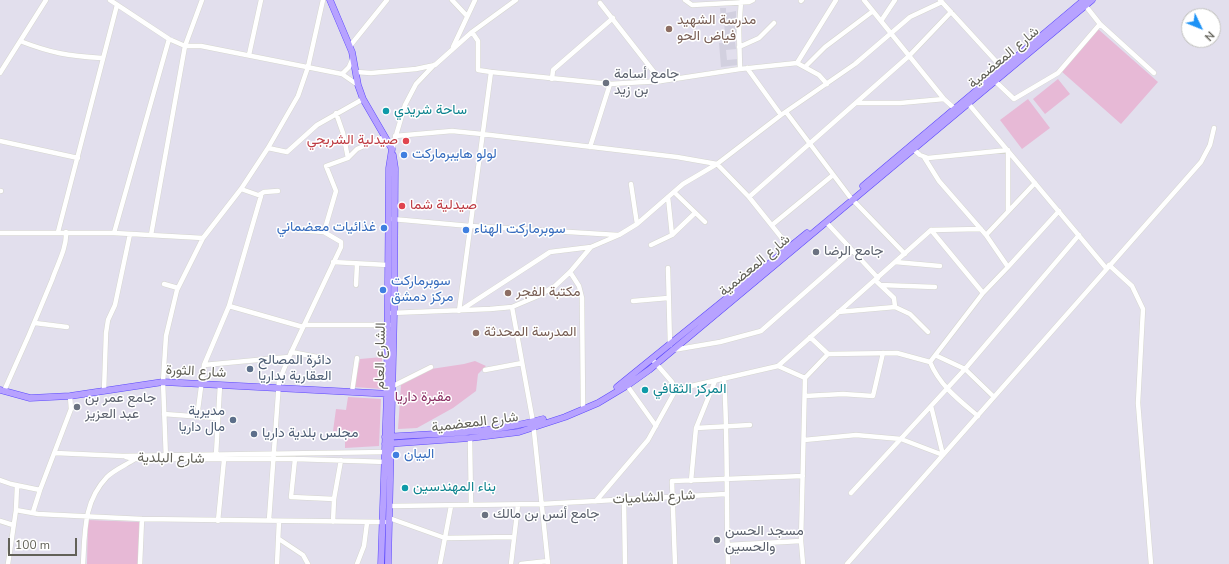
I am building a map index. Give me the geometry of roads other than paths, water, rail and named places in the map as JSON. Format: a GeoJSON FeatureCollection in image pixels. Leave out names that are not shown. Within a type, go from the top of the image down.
{"type":"FeatureCollection","features":[{"type":"Feature","properties":{"kind":"main road"},"geometry":{"type":"LineString","coordinates":[[330,0],[350,46],[358,85],[363,99],[392,149]]}},
{"type":"Feature","properties":{"kind":"main road","name":"شارع المعضمية"},"geometry":{"type":"LineString","coordinates":[[388,440],[470,438],[519,432],[533,425],[597,401],[626,384],[672,348],[821,223],[914,149],[966,101],[1084,3],[1092,0]]}},
{"type":"Feature","properties":{"kind":"main road","name":"شارع المعضمية"},"geometry":{"type":"LineString","coordinates":[[791,249],[826,222],[954,108],[995,81],[1004,70]]}},
{"type":"Feature","properties":{"kind":"main road","name":"الشارع العام"},"geometry":{"type":"LineString","coordinates":[[388,564],[387,462],[390,394],[392,219],[395,168],[392,149]]}},
{"type":"Feature","properties":{"kind":"main road"},"geometry":{"type":"LineString","coordinates":[[391,313],[388,265],[392,219]]}},
{"type":"Feature","properties":{"kind":"main road","name":"الشارع العام"},"geometry":{"type":"LineString","coordinates":[[390,394],[393,386],[391,325]]}},
{"type":"Feature","properties":{"kind":"main road","name":"شارع الثورة"},"geometry":{"type":"LineString","coordinates":[[1,390],[30,398],[70,396],[163,382],[390,394]]}},
{"type":"Feature","properties":{"kind":"main road","name":"شارع المعضمية"},"geometry":{"type":"LineString","coordinates":[[388,440],[533,425],[585,408],[626,384]]}},
{"type":"Feature","properties":{"kind":"main road","name":"الشارع العام"},"geometry":{"type":"LineString","coordinates":[[381,564],[390,506],[387,462]]}},
{"type":"Feature","properties":{"kind":"street"},"geometry":{"type":"LineString","coordinates":[[0,73],[46,0]]}},
{"type":"Feature","properties":{"kind":"street"},"geometry":{"type":"LineString","coordinates":[[151,235],[185,46],[202,0]]}},
{"type":"Feature","properties":{"kind":"street"},"geometry":{"type":"LineString","coordinates":[[249,55],[261,0]]}},
{"type":"Feature","properties":{"kind":"street"},"geometry":{"type":"LineString","coordinates":[[165,457],[163,382],[166,336],[178,288],[203,238],[241,189],[268,148],[298,96],[308,67],[323,0]]}},
{"type":"Feature","properties":{"kind":"street"},"geometry":{"type":"LineString","coordinates":[[350,46],[387,0]]}},
{"type":"Feature","properties":{"kind":"street"},"geometry":{"type":"LineString","coordinates":[[452,0],[468,16]]}},
{"type":"Feature","properties":{"kind":"street"},"geometry":{"type":"LineString","coordinates":[[451,50],[476,0]]}},
{"type":"Feature","properties":{"kind":"street"},"geometry":{"type":"LineString","coordinates":[[392,149],[405,104],[416,84],[472,32],[516,0]]}},
{"type":"Feature","properties":{"kind":"street"},"geometry":{"type":"LineString","coordinates":[[685,0],[692,5],[753,0]]}},
{"type":"Feature","properties":{"kind":"street"},"geometry":{"type":"LineString","coordinates":[[797,63],[836,0]]}},
{"type":"Feature","properties":{"kind":"street"},"geometry":{"type":"LineString","coordinates":[[864,0],[908,56],[944,99],[954,108]]}},
{"type":"Feature","properties":{"kind":"street"},"geometry":{"type":"LineString","coordinates":[[881,21],[895,0]]}},
{"type":"Feature","properties":{"kind":"street"},"geometry":{"type":"LineString","coordinates":[[601,1],[661,81]]}},
{"type":"Feature","properties":{"kind":"street"},"geometry":{"type":"LineString","coordinates":[[460,311],[550,252],[591,247],[619,235],[637,224],[683,184],[717,164],[783,114],[827,84],[892,34],[910,18],[941,1],[1004,70]]}},
{"type":"Feature","properties":{"kind":"street"},"geometry":{"type":"LineString","coordinates":[[58,232],[78,158],[114,2],[169,39],[185,46],[200,46],[342,74],[358,85]]}},
{"type":"Feature","properties":{"kind":"street"},"geometry":{"type":"LineString","coordinates":[[740,69],[741,2]]}},
{"type":"Feature","properties":{"kind":"street"},"geometry":{"type":"LineString","coordinates":[[1084,3],[1100,24],[1154,73]]}},
{"type":"Feature","properties":{"kind":"street"},"geometry":{"type":"LineString","coordinates":[[805,67],[829,44],[873,11]]}},
{"type":"Feature","properties":{"kind":"street"},"geometry":{"type":"LineString","coordinates":[[749,197],[908,56],[951,12]]}},
{"type":"Feature","properties":{"kind":"street"},"geometry":{"type":"LineString","coordinates":[[552,79],[553,70],[613,18]]}},
{"type":"Feature","properties":{"kind":"street"},"geometry":{"type":"LineString","coordinates":[[740,47],[759,38],[774,23]]}},
{"type":"Feature","properties":{"kind":"street"},"geometry":{"type":"LineString","coordinates":[[995,81],[1014,99],[1058,73],[1100,24]]}},
{"type":"Feature","properties":{"kind":"street"},"geometry":{"type":"LineString","coordinates":[[472,32],[478,41],[478,70],[491,72],[610,84],[661,81],[747,68],[797,63],[819,75],[827,84]]}},
{"type":"Feature","properties":{"kind":"street"},"geometry":{"type":"LineString","coordinates":[[114,233],[169,39]]}},
{"type":"Feature","properties":{"kind":"street"},"geometry":{"type":"LineString","coordinates":[[20,41],[47,52],[68,56],[102,58]]}},
{"type":"Feature","properties":{"kind":"street"},"geometry":{"type":"LineString","coordinates":[[342,74],[349,67],[353,58]]}},
{"type":"Feature","properties":{"kind":"street"},"geometry":{"type":"LineString","coordinates":[[356,72],[371,73],[416,69],[435,65]]}},
{"type":"Feature","properties":{"kind":"street"},"geometry":{"type":"LineString","coordinates":[[747,68],[852,198],[904,254]]}},
{"type":"Feature","properties":{"kind":"street"},"geometry":{"type":"LineString","coordinates":[[460,311],[491,72]]}},
{"type":"Feature","properties":{"kind":"street"},"geometry":{"type":"LineString","coordinates":[[590,147],[610,84]]}},
{"type":"Feature","properties":{"kind":"street"},"geometry":{"type":"LineString","coordinates":[[268,148],[287,152],[317,125],[363,99]]}},
{"type":"Feature","properties":{"kind":"street"},"geometry":{"type":"LineString","coordinates":[[856,102],[900,103],[944,99]]}},
{"type":"Feature","properties":{"kind":"street"},"geometry":{"type":"LineString","coordinates":[[966,101],[1107,267],[1132,286],[1143,309],[1138,403],[1151,564]]}},
{"type":"Feature","properties":{"kind":"street"},"geometry":{"type":"LineString","coordinates":[[336,113],[343,134],[348,158]]}},
{"type":"Feature","properties":{"kind":"street"},"geometry":{"type":"LineString","coordinates":[[847,564],[1200,162],[1210,145],[1214,128]]}},
{"type":"Feature","properties":{"kind":"street"},"geometry":{"type":"LineString","coordinates":[[395,136],[452,131],[677,157],[717,164],[749,197],[791,249]]}},
{"type":"Feature","properties":{"kind":"street"},"geometry":{"type":"LineString","coordinates":[[324,232],[336,191],[326,166],[348,158],[356,149],[384,137]]}},
{"type":"Feature","properties":{"kind":"street"},"geometry":{"type":"LineString","coordinates":[[0,141],[78,158]]}},
{"type":"Feature","properties":{"kind":"street"},"geometry":{"type":"LineString","coordinates":[[914,149],[924,157],[940,181],[986,235],[1008,267]]}},
{"type":"Feature","properties":{"kind":"street"},"geometry":{"type":"LineString","coordinates":[[924,157],[933,158],[1008,150]]}},
{"type":"Feature","properties":{"kind":"street"},"geometry":{"type":"LineString","coordinates":[[1008,150],[1008,211]]}},
{"type":"Feature","properties":{"kind":"street"},"geometry":{"type":"LineString","coordinates":[[772,225],[833,175]]}},
{"type":"Feature","properties":{"kind":"street"},"geometry":{"type":"LineString","coordinates":[[986,235],[1035,183]]}},
{"type":"Feature","properties":{"kind":"street"},"geometry":{"type":"LineString","coordinates":[[631,184],[637,224]]}},
{"type":"Feature","properties":{"kind":"street"},"geometry":{"type":"LineString","coordinates":[[241,189],[259,195],[264,192],[278,191]]}},
{"type":"Feature","properties":{"kind":"street"},"geometry":{"type":"LineString","coordinates":[[674,192],[705,222]]}},
{"type":"Feature","properties":{"kind":"street"},"geometry":{"type":"LineString","coordinates":[[197,416],[204,365],[229,306],[261,196],[259,195]]}},
{"type":"Feature","properties":{"kind":"street"},"geometry":{"type":"LineString","coordinates":[[668,197],[672,235]]}},
{"type":"Feature","properties":{"kind":"street"},"geometry":{"type":"LineString","coordinates":[[930,362],[937,356],[983,293],[1059,211]]}},
{"type":"Feature","properties":{"kind":"street"},"geometry":{"type":"LineString","coordinates":[[651,245],[672,235],[695,213]]}},
{"type":"Feature","properties":{"kind":"street"},"geometry":{"type":"LineString","coordinates":[[392,219],[470,226],[619,235]]}},
{"type":"Feature","properties":{"kind":"street"},"geometry":{"type":"LineString","coordinates":[[826,222],[880,285],[894,298],[894,307]]}},
{"type":"Feature","properties":{"kind":"street"},"geometry":{"type":"LineString","coordinates":[[674,390],[778,366],[931,230],[981,229]]}},
{"type":"Feature","properties":{"kind":"street"},"geometry":{"type":"LineString","coordinates":[[269,520],[279,381],[290,354],[341,247],[341,242],[324,232],[298,230]]}},
{"type":"Feature","properties":{"kind":"street"},"geometry":{"type":"LineString","coordinates":[[931,230],[983,293]]}},
{"type":"Feature","properties":{"kind":"street"},"geometry":{"type":"LineString","coordinates":[[1,390],[35,322],[66,240],[66,232]]}},
{"type":"Feature","properties":{"kind":"street"},"geometry":{"type":"LineString","coordinates":[[0,234],[66,232],[203,238]]}},
{"type":"Feature","properties":{"kind":"street"},"geometry":{"type":"LineString","coordinates":[[104,391],[106,333],[108,320],[116,305],[130,234]]}},
{"type":"Feature","properties":{"kind":"street"},"geometry":{"type":"LineString","coordinates":[[850,493],[965,369],[1079,235]]}},
{"type":"Feature","properties":{"kind":"street"},"geometry":{"type":"LineString","coordinates":[[391,313],[460,311],[512,307],[538,296],[555,286],[570,272],[591,247]]}},
{"type":"Feature","properties":{"kind":"street"},"geometry":{"type":"LineString","coordinates":[[668,268],[668,298],[672,348],[720,342],[761,331],[852,251]]}},
{"type":"Feature","properties":{"kind":"street"},"geometry":{"type":"LineString","coordinates":[[333,262],[388,265]]}},
{"type":"Feature","properties":{"kind":"street"},"geometry":{"type":"LineString","coordinates":[[895,262],[940,266]]}},
{"type":"Feature","properties":{"kind":"street"},"geometry":{"type":"LineString","coordinates":[[356,285],[357,264]]}},
{"type":"Feature","properties":{"kind":"street"},"geometry":{"type":"LineString","coordinates":[[570,272],[579,286],[582,298],[583,406]]}},
{"type":"Feature","properties":{"kind":"street"},"geometry":{"type":"LineString","coordinates":[[164,284],[178,288]]}},
{"type":"Feature","properties":{"kind":"street"},"geometry":{"type":"LineString","coordinates":[[880,285],[935,287]]}},
{"type":"Feature","properties":{"kind":"street"},"geometry":{"type":"LineString","coordinates":[[633,301],[668,298]]}},
{"type":"Feature","properties":{"kind":"street"},"geometry":{"type":"LineString","coordinates":[[229,306],[303,326],[391,325]]}},
{"type":"Feature","properties":{"kind":"street"},"geometry":{"type":"LineString","coordinates":[[512,307],[533,425],[548,563],[521,564]]}},
{"type":"Feature","properties":{"kind":"street"},"geometry":{"type":"LineString","coordinates":[[838,312],[894,307],[910,314],[928,332]]}},
{"type":"Feature","properties":{"kind":"street"},"geometry":{"type":"LineString","coordinates":[[35,322],[67,327]]}},
{"type":"Feature","properties":{"kind":"street"},"geometry":{"type":"LineString","coordinates":[[810,337],[828,354],[897,353],[930,362]]}},
{"type":"Feature","properties":{"kind":"street"},"geometry":{"type":"LineString","coordinates":[[804,396],[843,394],[873,396],[883,353]]}},
{"type":"Feature","properties":{"kind":"street"},"geometry":{"type":"LineString","coordinates":[[204,365],[290,354],[322,358]]}},
{"type":"Feature","properties":{"kind":"street"},"geometry":{"type":"LineString","coordinates":[[803,564],[801,541],[805,378],[828,354]]}},
{"type":"Feature","properties":{"kind":"street"},"geometry":{"type":"LineString","coordinates":[[937,356],[965,369],[994,397]]}},
{"type":"Feature","properties":{"kind":"street"},"geometry":{"type":"LineString","coordinates":[[352,392],[357,358]]}},
{"type":"Feature","properties":{"kind":"street"},"geometry":{"type":"LineString","coordinates":[[596,501],[634,458],[656,426],[674,390],[672,382],[654,362]]}},
{"type":"Feature","properties":{"kind":"street"},"geometry":{"type":"LineString","coordinates":[[930,362],[935,375],[947,389],[978,416]]}},
{"type":"Feature","properties":{"kind":"street"},"geometry":{"type":"LineString","coordinates":[[486,370],[522,363]]}},
{"type":"Feature","properties":{"kind":"street"},"geometry":{"type":"LineString","coordinates":[[778,366],[805,378]]}},
{"type":"Feature","properties":{"kind":"street"},"geometry":{"type":"LineString","coordinates":[[393,386],[431,367]]}},
{"type":"Feature","properties":{"kind":"street"},"geometry":{"type":"LineString","coordinates":[[724,378],[728,564]]}},
{"type":"Feature","properties":{"kind":"street"},"geometry":{"type":"LineString","coordinates":[[691,481],[696,428],[715,381]]}},
{"type":"Feature","properties":{"kind":"street"},"geometry":{"type":"LineString","coordinates":[[626,384],[656,426]]}},
{"type":"Feature","properties":{"kind":"street"},"geometry":{"type":"LineString","coordinates":[[216,454],[220,385]]}},
{"type":"Feature","properties":{"kind":"street"},"geometry":{"type":"LineString","coordinates":[[33,512],[71,409],[70,396]]}},
{"type":"Feature","properties":{"kind":"street"},"geometry":{"type":"LineString","coordinates":[[931,406],[943,455]]}},
{"type":"Feature","properties":{"kind":"street"},"geometry":{"type":"LineString","coordinates":[[164,414],[218,418]]}},
{"type":"Feature","properties":{"kind":"street"},"geometry":{"type":"LineString","coordinates":[[696,428],[750,425]]}},
{"type":"Feature","properties":{"kind":"street"},"geometry":{"type":"LineString","coordinates":[[804,440],[856,435],[901,439],[943,455]]}},
{"type":"Feature","properties":{"kind":"street"},"geometry":{"type":"LineString","coordinates":[[470,438],[471,504]]}},
{"type":"Feature","properties":{"kind":"street"},"geometry":{"type":"LineString","coordinates":[[374,461],[376,452]]}},
{"type":"Feature","properties":{"kind":"street","name":"شارع البلدية"},"geometry":{"type":"LineString","coordinates":[[123,456],[135,460],[216,454],[388,452]]}},
{"type":"Feature","properties":{"kind":"street"},"geometry":{"type":"LineString","coordinates":[[55,453],[123,456]]}},
{"type":"Feature","properties":{"kind":"street","name":"شارع البلدية"},"geometry":{"type":"LineString","coordinates":[[123,456],[224,460],[295,459],[387,462]]}},
{"type":"Feature","properties":{"kind":"street"},"geometry":{"type":"LineString","coordinates":[[295,459],[291,497],[334,499]]}},
{"type":"Feature","properties":{"kind":"street"},"geometry":{"type":"LineString","coordinates":[[83,564],[86,516],[90,502],[107,477],[135,460]]}},
{"type":"Feature","properties":{"kind":"street"},"geometry":{"type":"LineString","coordinates":[[218,521],[224,460]]}},
{"type":"Feature","properties":{"kind":"street"},"geometry":{"type":"LineString","coordinates":[[333,522],[334,499],[341,460]]}},
{"type":"Feature","properties":{"kind":"street"},"geometry":{"type":"LineString","coordinates":[[675,564],[671,497],[672,481],[803,476]]}},
{"type":"Feature","properties":{"kind":"street"},"geometry":{"type":"LineString","coordinates":[[0,480],[17,486],[40,490]]}},
{"type":"Feature","properties":{"kind":"street"},"geometry":{"type":"LineString","coordinates":[[8,564],[16,510],[17,486]]}},
{"type":"Feature","properties":{"kind":"street","name":"شارع الشاميات"},"geometry":{"type":"LineString","coordinates":[[390,506],[451,506],[471,504],[518,505],[726,494]]}},
{"type":"Feature","properties":{"kind":"street"},"geometry":{"type":"LineString","coordinates":[[624,499],[625,564]]}},
{"type":"Feature","properties":{"kind":"street"},"geometry":{"type":"LineString","coordinates":[[511,564],[518,505]]}},
{"type":"Feature","properties":{"kind":"street"},"geometry":{"type":"LineString","coordinates":[[440,564],[451,506]]}},
{"type":"Feature","properties":{"kind":"street"},"geometry":{"type":"LineString","coordinates":[[16,510],[142,519],[218,521],[269,520],[367,523],[387,521],[445,538],[514,537]]}},
{"type":"Feature","properties":{"kind":"street"},"geometry":{"type":"LineString","coordinates":[[140,564],[142,519]]}},
{"type":"Feature","properties":{"kind":"street"},"geometry":{"type":"LineString","coordinates":[[0,521],[13,525]]}},
{"type":"Feature","properties":{"kind":"street"},"geometry":{"type":"LineString","coordinates":[[278,564],[279,521]]}},
{"type":"Feature","properties":{"kind":"street"},"geometry":{"type":"LineString","coordinates":[[356,564],[364,546],[367,523]]}},
{"type":"Feature","properties":{"kind":"street"},"geometry":{"type":"LineString","coordinates":[[279,539],[303,555],[308,564]]}},
{"type":"Feature","properties":{"kind":"street"},"geometry":{"type":"LineString","coordinates":[[728,545],[801,541]]}},
{"type":"Feature","properties":{"kind":"place","name":"مدرسة الشهيد فياض الحو"},"geometry":{"type":"Point","coordinates":[669,29]}},
{"type":"Feature","properties":{"kind":"place","name":"جامع أسامة بن زيد"},"geometry":{"type":"Point","coordinates":[606,83]}},
{"type":"Feature","properties":{"kind":"place","name":"ساحة شريدي"},"geometry":{"type":"Point","coordinates":[386,111]}},
{"type":"Feature","properties":{"kind":"place","name":"صيدلية الشربجي"},"geometry":{"type":"Point","coordinates":[406,141]}},
{"type":"Feature","properties":{"kind":"place","name":"لولو هايبرماركت"},"geometry":{"type":"Point","coordinates":[404,155]}},
{"type":"Feature","properties":{"kind":"place","name":"صيدلية شما"},"geometry":{"type":"Point","coordinates":[402,206]}},
{"type":"Feature","properties":{"kind":"place","name":"غذائيات معضماني"},"geometry":{"type":"Point","coordinates":[384,228]}},
{"type":"Feature","properties":{"kind":"place","name":"سوبرماركت الهناء"},"geometry":{"type":"Point","coordinates":[466,230]}},
{"type":"Feature","properties":{"kind":"place","name":"جامع الرضا"},"geometry":{"type":"Point","coordinates":[816,252]}},
{"type":"Feature","properties":{"kind":"place","name":"سوبرماركت مركز دمشق"},"geometry":{"type":"Point","coordinates":[383,290]}},
{"type":"Feature","properties":{"kind":"place","name":"مكتبة الفجر"},"geometry":{"type":"Point","coordinates":[508,293]}},
{"type":"Feature","properties":{"kind":"place","name":"المدرسة المحدثة"},"geometry":{"type":"Point","coordinates":[476,333]}},
{"type":"Feature","properties":{"kind":"place","name":"دائرة المصالح العقارية بداريا"},"geometry":{"type":"Point","coordinates":[250,369]}},
{"type":"Feature","properties":{"kind":"place","name":"المركز الثقافي"},"geometry":{"type":"Point","coordinates":[645,390]}},
{"type":"Feature","properties":{"kind":"place","name":"جامع عمر بن عبد العزيز"},"geometry":{"type":"Point","coordinates":[77,407]}},
{"type":"Feature","properties":{"kind":"place","name":"مديرية مال داريا"},"geometry":{"type":"Point","coordinates":[233,420]}},
{"type":"Feature","properties":{"kind":"place","name":"مجلس بلدية داريا"},"geometry":{"type":"Point","coordinates":[254,434]}},
{"type":"Feature","properties":{"kind":"place","name":"البيان"},"geometry":{"type":"Point","coordinates":[396,455]}},
{"type":"Feature","properties":{"kind":"place","name":"بناء المهندسين"},"geometry":{"type":"Point","coordinates":[405,488]}},
{"type":"Feature","properties":{"kind":"place","name":"جامع أنس بن مالك"},"geometry":{"type":"Point","coordinates":[485,515]}},
{"type":"Feature","properties":{"kind":"place","name":"مسجد الحسن والحسين"},"geometry":{"type":"Point","coordinates":[717,540]}},
{"type":"Feature","properties":{"kind":"park label","name":"مقبرة داريا"},"geometry":{"type":"Point","coordinates":[423,398]}}]}
